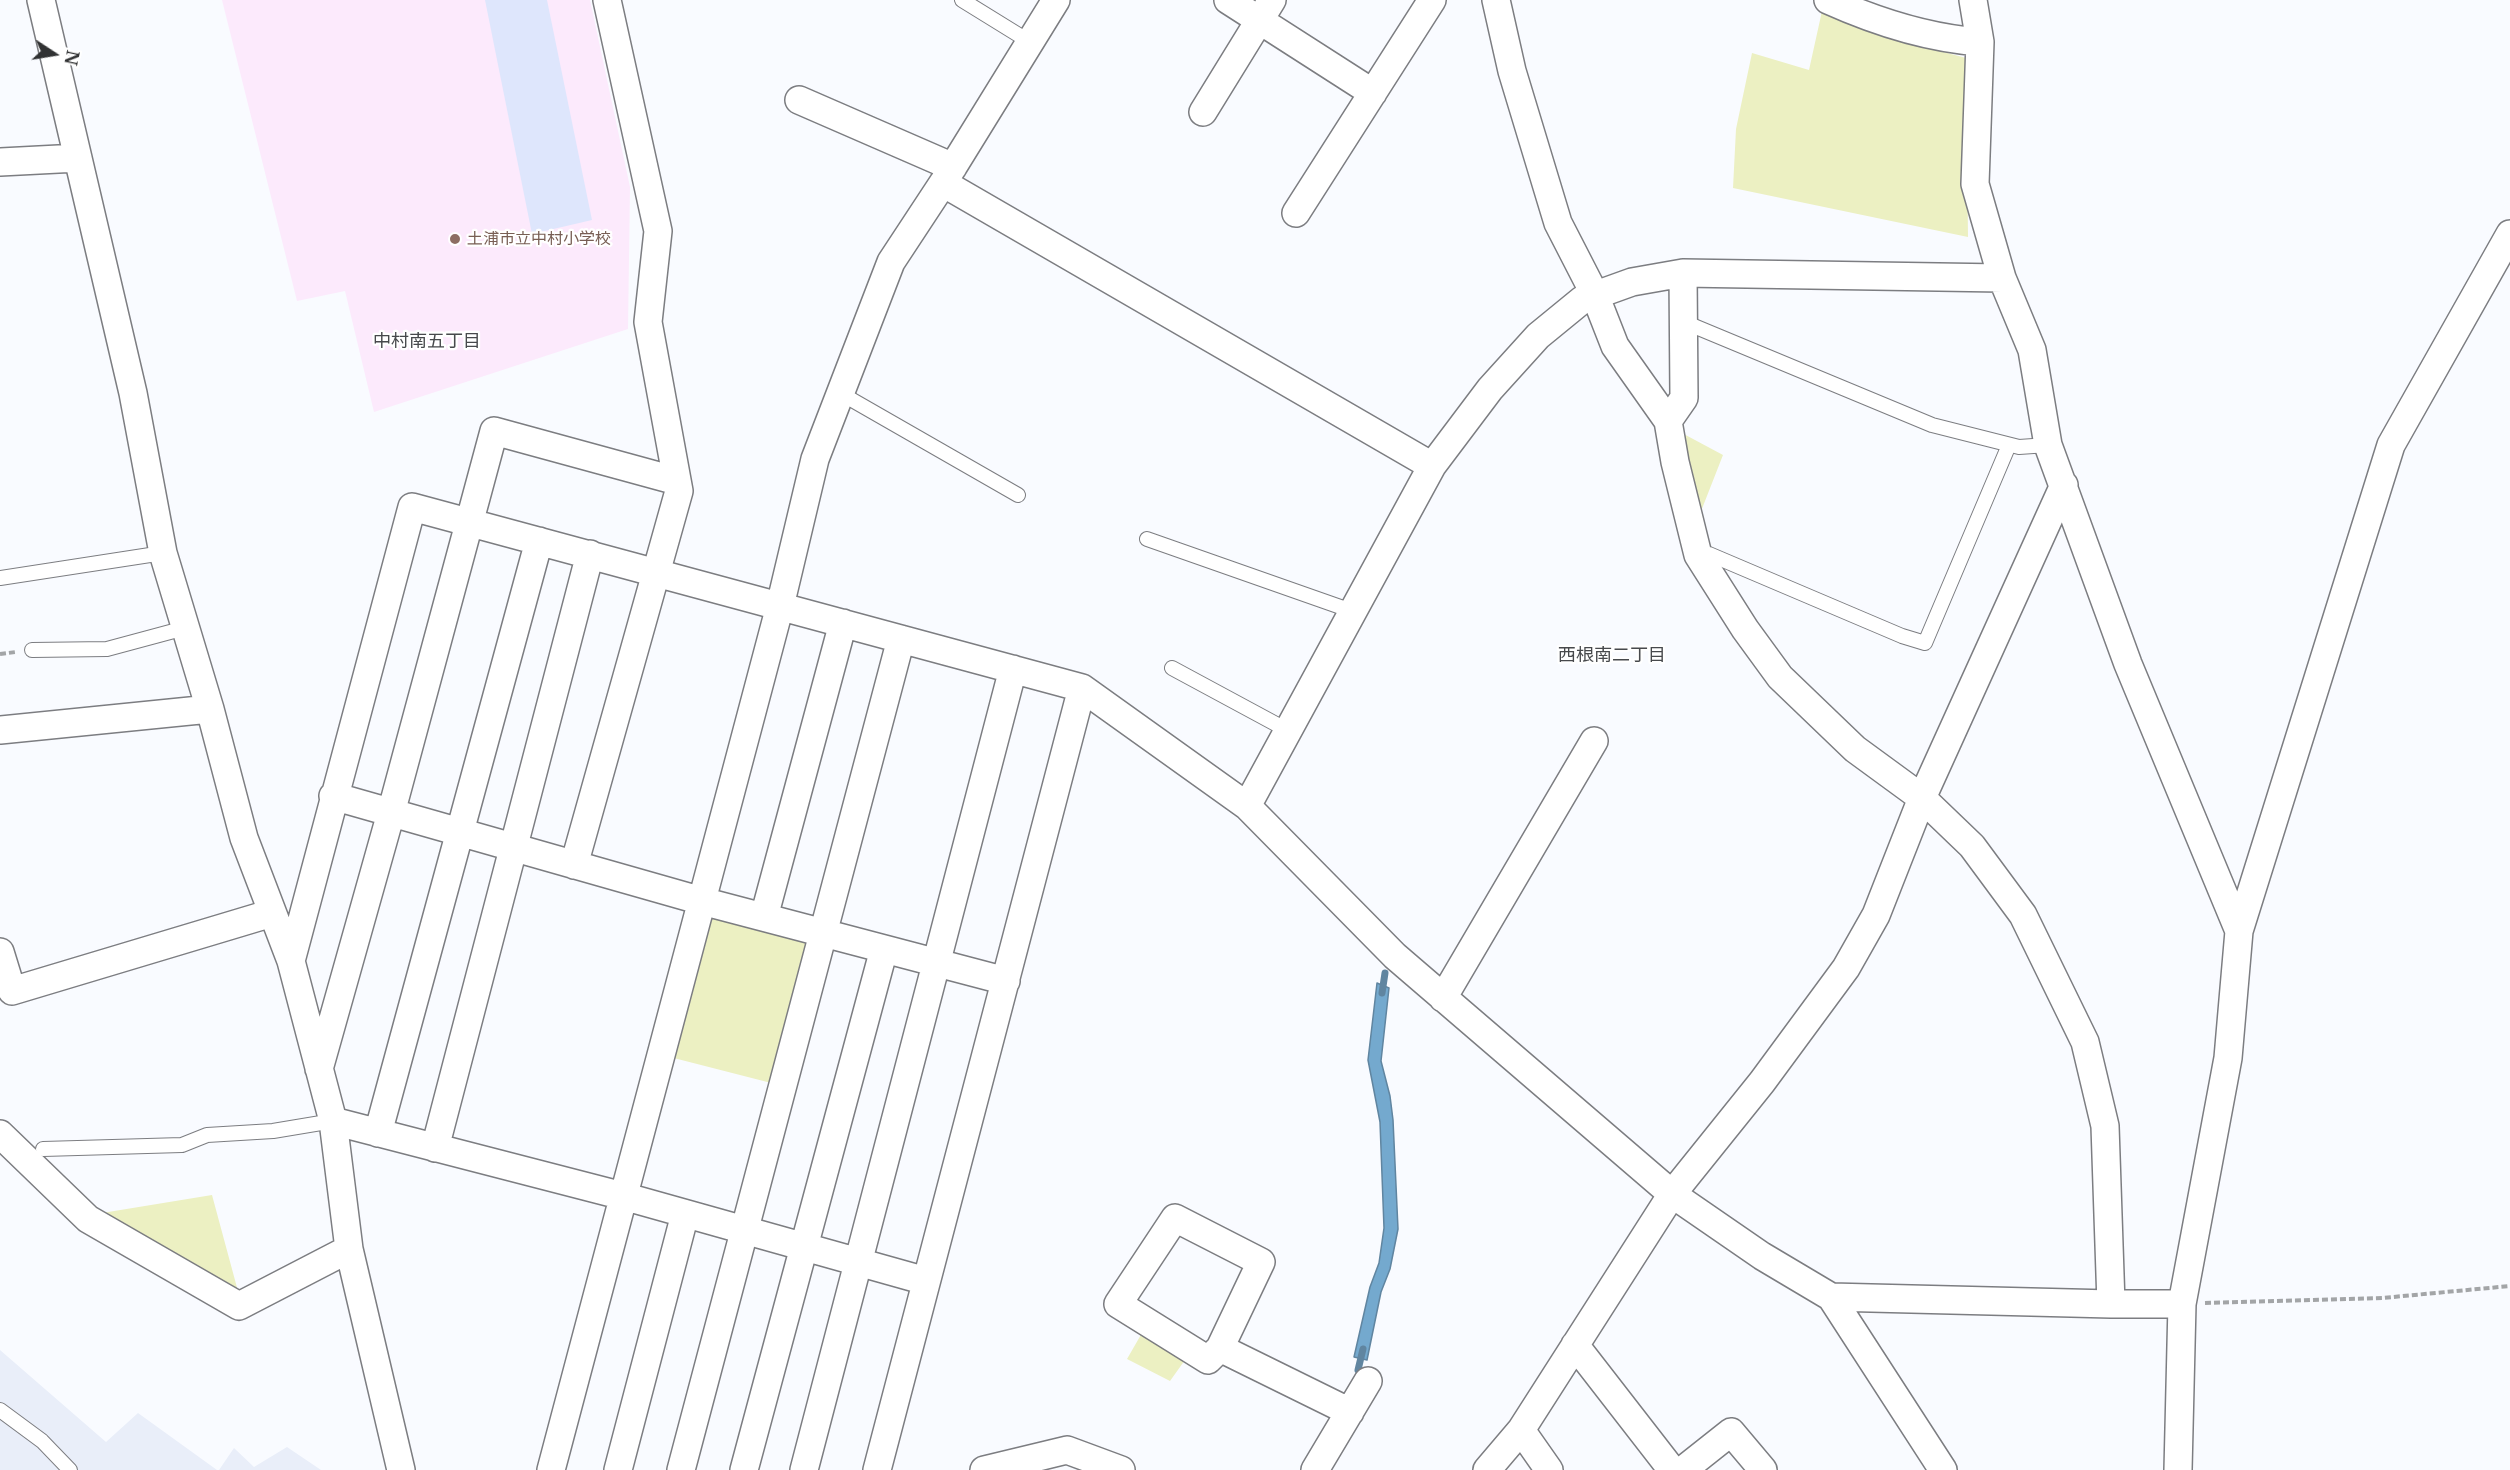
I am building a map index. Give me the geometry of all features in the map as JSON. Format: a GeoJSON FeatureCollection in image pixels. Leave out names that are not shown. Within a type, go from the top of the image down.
{"type":"FeatureCollection","features":[{"type":"Feature","properties":{"kind":"street"},"geometry":{"type":"LineString","coordinates":[[41,0],[133,393],[163,554],[210,710],[244,838],[291,961],[333,1122],[349,1249],[401,1470]]}},
{"type":"Feature","properties":{"kind":"street"},"geometry":{"type":"LineString","coordinates":[[574,865],[679,491],[648,322],[657,231],[607,0]]}},
{"type":"Feature","properties":{"kind":"street"},"geometry":{"type":"LineString","coordinates":[[551,1470],[780,606],[815,459],[891,262],[948,175],[1056,0]]}},
{"type":"Feature","properties":{"kind":"street"},"geometry":{"type":"LineString","coordinates":[[1228,0],[1266,10],[1372,93]]}},
{"type":"Feature","properties":{"kind":"street"},"geometry":{"type":"LineString","coordinates":[[1296,213],[1432,0]]}},
{"type":"Feature","properties":{"kind":"street"},"geometry":{"type":"LineString","coordinates":[[1496,0],[1512,71],[1558,223],[1595,294],[1615,346],[1668,421],[1675,462],[1698,555],[1745,629],[1780,677],[1855,749],[1922,798],[1972,846],[2023,915],[2085,1042],[2105,1126],[2111,1304]]}},
{"type":"Feature","properties":{"kind":"street"},"geometry":{"type":"LineString","coordinates":[[1828,0],[1876,21],[1946,40],[1980,42]]}},
{"type":"Feature","properties":{"kind":"street"},"geometry":{"type":"LineString","coordinates":[[1973,0],[1980,42],[1975,184],[2002,278],[2032,350],[2048,445],[2128,664],[2239,932]]}},
{"type":"Feature","properties":{"kind":"street"},"geometry":{"type":"LineString","coordinates":[[1203,112],[1266,10]]}},
{"type":"Feature","properties":{"kind":"street"},"geometry":{"type":"LineString","coordinates":[[799,100],[948,175],[1432,466]]}},
{"type":"Feature","properties":{"kind":"street"},"geometry":{"type":"LineString","coordinates":[[0,162],[78,158]]}},
{"type":"Feature","properties":{"kind":"street"},"geometry":{"type":"LineString","coordinates":[[2178,1470],[2182,1304],[2228,1058],[2239,932],[2391,445],[2510,234]]}},
{"type":"Feature","properties":{"kind":"street"},"geometry":{"type":"LineString","coordinates":[[1668,421],[1684,398],[1683,273]]}},
{"type":"Feature","properties":{"kind":"street"},"geometry":{"type":"LineString","coordinates":[[1247,806],[1432,466],[1490,388],[1538,336],[1582,300],[1632,282],[1683,273],[2002,278]]}},
{"type":"Feature","properties":{"kind":"street"},"geometry":{"type":"LineString","coordinates":[[319,1069],[494,431],[677,480]]}},
{"type":"Feature","properties":{"kind":"street"},"geometry":{"type":"LineString","coordinates":[[1487,1470],[1521,1430],[1672,1194],[1762,1082],[1846,968],[1876,915],[1922,798],[2064,486]]}},
{"type":"Feature","properties":{"kind":"street"},"geometry":{"type":"LineString","coordinates":[[291,961],[333,796],[412,507],[1082,688],[1247,806],[1395,956],[1672,1194],[1762,1256],[1831,1296],[1943,1470]]}},
{"type":"Feature","properties":{"kind":"street"},"geometry":{"type":"LineString","coordinates":[[378,1133],[539,541]]}},
{"type":"Feature","properties":{"kind":"street"},"geometry":{"type":"LineString","coordinates":[[435,1148],[590,554]]}},
{"type":"Feature","properties":{"kind":"street"},"geometry":{"type":"LineString","coordinates":[[764,917],[843,623]]}},
{"type":"Feature","properties":{"kind":"street"},"geometry":{"type":"LineString","coordinates":[[681,1470],[901,639]]}},
{"type":"Feature","properties":{"kind":"street"},"geometry":{"type":"LineString","coordinates":[[804,1470],[1013,669]]}},
{"type":"Feature","properties":{"kind":"street"},"geometry":{"type":"LineString","coordinates":[[877,1470],[1082,688]]}},
{"type":"Feature","properties":{"kind":"street"},"geometry":{"type":"LineString","coordinates":[[0,730],[210,710]]}},
{"type":"Feature","properties":{"kind":"street"},"geometry":{"type":"LineString","coordinates":[[1443,998],[1594,741]]}},
{"type":"Feature","properties":{"kind":"street"},"geometry":{"type":"LineString","coordinates":[[333,796],[702,901],[1006,981]]}},
{"type":"Feature","properties":{"kind":"street"},"geometry":{"type":"LineString","coordinates":[[0,952],[12,991],[272,913]]}},
{"type":"Feature","properties":{"kind":"street"},"geometry":{"type":"LineString","coordinates":[[744,1470],[884,949]]}},
{"type":"Feature","properties":{"kind":"street"},"geometry":{"type":"LineString","coordinates":[[333,1122],[623,1196],[926,1281]]}},
{"type":"Feature","properties":{"kind":"street"},"geometry":{"type":"LineString","coordinates":[[0,1134],[88,1219],[239,1306],[349,1249]]}},
{"type":"Feature","properties":{"kind":"street"},"geometry":{"type":"LineString","coordinates":[[618,1470],[685,1214]]}},
{"type":"Feature","properties":{"kind":"street"},"geometry":{"type":"LineString","coordinates":[[1174,1218],[1261,1262],[1220,1348],[1208,1360],[1118,1304],[1174,1218]]}},
{"type":"Feature","properties":{"kind":"street"},"geometry":{"type":"LineString","coordinates":[[1831,1296],[2182,1304]]}},
{"type":"Feature","properties":{"kind":"street"},"geometry":{"type":"LineString","coordinates":[[1575,1345],[1672,1470]]}},
{"type":"Feature","properties":{"kind":"street"},"geometry":{"type":"LineString","coordinates":[[1220,1348],[1350,1412]]}},
{"type":"Feature","properties":{"kind":"street"},"geometry":{"type":"LineString","coordinates":[[1315,1470],[1368,1381]]}},
{"type":"Feature","properties":{"kind":"street"},"geometry":{"type":"LineString","coordinates":[[1521,1430],[1550,1470]]}},
{"type":"Feature","properties":{"kind":"street"},"geometry":{"type":"LineString","coordinates":[[1683,1470],[1731,1432],[1764,1470]]}},
{"type":"Feature","properties":{"kind":"street"},"geometry":{"type":"LineString","coordinates":[[984,1470],[1067,1450],[1121,1470]]}},
{"type":"Feature","properties":{"kind":"lane"},"geometry":{"type":"LineString","coordinates":[[962,0],[1030,42]]}},
{"type":"Feature","properties":{"kind":"lane"},"geometry":{"type":"LineString","coordinates":[[1684,322],[1932,425],[2019,447],[2048,445]]}},
{"type":"Feature","properties":{"kind":"lane"},"geometry":{"type":"LineString","coordinates":[[840,393],[1018,495]]}},
{"type":"Feature","properties":{"kind":"lane"},"geometry":{"type":"LineString","coordinates":[[1698,555],[1709,554],[1902,636],[1925,643],[2009,445]]}},
{"type":"Feature","properties":{"kind":"lane"},"geometry":{"type":"LineString","coordinates":[[1147,539],[1352,611]]}},
{"type":"Feature","properties":{"kind":"lane"},"geometry":{"type":"LineString","coordinates":[[0,578],[163,554]]}},
{"type":"Feature","properties":{"kind":"lane"},"geometry":{"type":"LineString","coordinates":[[32,650],[107,649],[185,628]]}},
{"type":"Feature","properties":{"kind":"lane"},"geometry":{"type":"LineString","coordinates":[[1172,668],[1287,730]]}},
{"type":"Feature","properties":{"kind":"lane"},"geometry":{"type":"LineString","coordinates":[[43,1149],[182,1145],[207,1135],[273,1131],[333,1122]]}},
{"type":"Feature","properties":{"kind":"lane"},"geometry":{"type":"LineString","coordinates":[[0,1410],[42,1441],[70,1470]]}},
{"type":"Feature","properties":{"kind":"path"},"geometry":{"type":"LineString","coordinates":[[2182,1304],[2382,1298],[2510,1286]]}},
{"type":"Feature","properties":{"kind":"shaded area","name":"土浦市立中村小学校"},"geometry":{"type":"Polygon","coordinates":[[[222,0],[590,0],[630,187],[628,329],[374,412],[345,291],[297,301],[222,0]]]}},
{"type":"Feature","properties":{"kind":"shaded area"},"geometry":{"type":"Polygon","coordinates":[[[0,1350],[106,1442],[138,1413],[217,1470],[0,1470],[0,1350]]]}},
{"type":"Feature","properties":{"kind":"shaded area"},"geometry":{"type":"Polygon","coordinates":[[[287,1447],[321,1470],[219,1470],[234,1448],[254,1467],[287,1447]]]}},
{"type":"Feature","properties":{"kind":"green space"},"geometry":{"type":"Polygon","coordinates":[[[1824,2],[1906,42],[1966,58],[1968,237],[1733,188],[1736,129],[1752,53],[1809,70],[1824,2]]]}},
{"type":"Feature","properties":{"kind":"green space"},"geometry":{"type":"Polygon","coordinates":[[[1680,432],[1723,455],[1696,524],[1689,461],[1680,432]]]}},
{"type":"Feature","properties":{"kind":"green space"},"geometry":{"type":"Polygon","coordinates":[[[700,906],[816,936],[779,1085],[662,1055],[700,906]]]}},
{"type":"Feature","properties":{"kind":"green space"},"geometry":{"type":"Polygon","coordinates":[[[212,1195],[239,1295],[96,1214],[212,1195]]]}},
{"type":"Feature","properties":{"kind":"green space"},"geometry":{"type":"Polygon","coordinates":[[[1146,1326],[1190,1353],[1170,1381],[1127,1359],[1146,1326]]]}},
{"type":"Feature","properties":{"kind":"water"},"geometry":{"type":"Polygon","coordinates":[[[1377,983],[1389,988],[1381,1061],[1390,1096],[1393,1120],[1398,1229],[1390,1269],[1381,1292],[1367,1360],[1354,1357],[1370,1287],[1379,1263],[1384,1228],[1380,1122],[1368,1060],[1377,983]]]}},
{"type":"Feature","properties":{"kind":"building"},"geometry":{"type":"Polygon","coordinates":[[[485,0],[547,0],[592,220],[532,234],[485,0]]]}},
{"type":"Feature","properties":{"kind":"waterway"},"geometry":{"type":"LineString","coordinates":[[1382,993],[1385,973]]}},
{"type":"Feature","properties":{"kind":"waterway"},"geometry":{"type":"LineString","coordinates":[[1358,1370],[1363,1349]]}},
{"type":"Feature","properties":{"kind":"place","name":"土浦市立中村小学校"},"geometry":{"type":"Point","coordinates":[455,239]}},
{"type":"Feature","properties":{"kind":"district","name":"中村南五丁目"},"geometry":{"type":"Point","coordinates":[427,342]}},
{"type":"Feature","properties":{"kind":"district","name":"西根南二丁目"},"geometry":{"type":"Point","coordinates":[1612,656]}}]}
